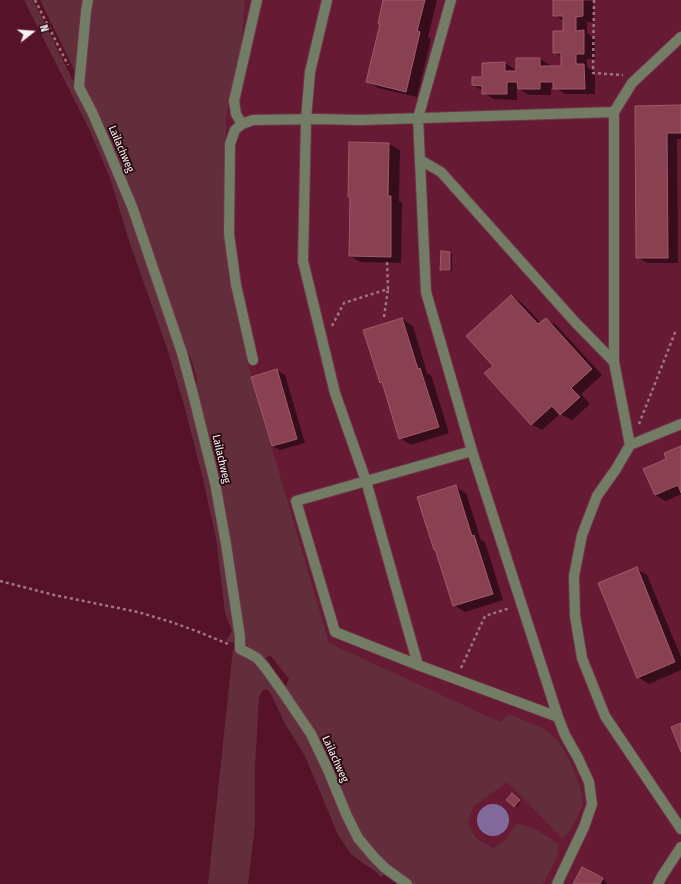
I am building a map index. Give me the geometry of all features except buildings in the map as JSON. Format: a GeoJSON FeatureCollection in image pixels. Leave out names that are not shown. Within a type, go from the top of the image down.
{"type":"FeatureCollection","features":[{"type":"Feature","properties":{"kind":"lane","name":"Lailachweg"},"geometry":{"type":"LineString","coordinates":[[88,0],[79,87],[92,112],[133,209],[184,360],[197,407],[218,498],[233,587],[240,637],[240,649],[257,658],[264,666],[311,734],[358,838],[385,868],[407,884]]}},
{"type":"Feature","properties":{"kind":"lane"},"geometry":{"type":"LineString","coordinates":[[242,124],[236,114],[234,101],[257,0]]}},
{"type":"Feature","properties":{"kind":"lane"},"geometry":{"type":"LineString","coordinates":[[327,0],[310,72],[306,119],[303,260],[336,393],[366,481],[418,665]]}},
{"type":"Feature","properties":{"kind":"lane"},"geometry":{"type":"LineString","coordinates":[[451,0],[418,118],[426,292],[472,451],[558,717],[565,736],[578,758],[589,782],[592,804],[584,827],[556,884]]}},
{"type":"Feature","properties":{"kind":"lane"},"geometry":{"type":"LineString","coordinates":[[630,445],[614,362],[614,112],[632,83],[681,37]]}},
{"type":"Feature","properties":{"kind":"lane"},"geometry":{"type":"LineString","coordinates":[[253,360],[236,285],[229,234],[230,144],[234,130],[242,124],[253,120],[360,120],[614,112]]}},
{"type":"Feature","properties":{"kind":"lane"},"geometry":{"type":"LineString","coordinates":[[420,160],[441,172],[575,322],[614,362]]}},
{"type":"Feature","properties":{"kind":"lane"},"geometry":{"type":"LineString","coordinates":[[681,424],[630,445],[616,469],[597,496],[582,535],[574,576],[575,616],[582,658],[605,716],[681,829]]}},
{"type":"Feature","properties":{"kind":"lane"},"geometry":{"type":"LineString","coordinates":[[472,451],[296,501],[335,632],[418,665],[558,717]]}},
{"type":"Feature","properties":{"kind":"lane"},"geometry":{"type":"LineString","coordinates":[[658,884],[681,847]]}},
{"type":"Feature","properties":{"kind":"path"},"geometry":{"type":"LineString","coordinates":[[35,0],[69,67]]}},
{"type":"Feature","properties":{"kind":"path"},"geometry":{"type":"LineString","coordinates":[[594,0],[593,73],[626,75],[632,83]]}},
{"type":"Feature","properties":{"kind":"path"},"geometry":{"type":"LineString","coordinates":[[384,318],[388,289],[387,260]]}},
{"type":"Feature","properties":{"kind":"path"},"geometry":{"type":"LineString","coordinates":[[323,343],[344,303],[388,289]]}},
{"type":"Feature","properties":{"kind":"path"},"geometry":{"type":"LineString","coordinates":[[630,445],[676,330]]}},
{"type":"Feature","properties":{"kind":"path"},"geometry":{"type":"LineString","coordinates":[[0,581],[54,595],[138,612],[199,632],[240,649]]}},
{"type":"Feature","properties":{"kind":"path"},"geometry":{"type":"LineString","coordinates":[[456,679],[485,616],[521,604]]}},
{"type":"Feature","properties":{"kind":"shaded area"},"geometry":{"type":"Polygon","coordinates":[[[24,0],[33,0],[105,145],[172,328],[212,482],[237,641],[234,643],[226,641],[232,631],[225,613],[216,538],[202,475],[168,351],[129,241],[110,178],[89,129],[24,0]]]}},
{"type":"Feature","properties":{"kind":"shaded area"},"geometry":{"type":"Polygon","coordinates":[[[40,0],[245,0],[241,47],[226,117],[224,234],[230,286],[251,377],[329,643],[500,722],[509,714],[543,728],[559,742],[570,761],[580,786],[583,803],[576,821],[563,839],[507,782],[473,807],[468,824],[476,838],[493,848],[506,840],[516,824],[525,825],[537,830],[559,844],[557,857],[543,884],[413,884],[400,877],[360,836],[285,688],[289,679],[270,655],[264,660],[246,645],[242,635],[196,376],[191,359],[187,351],[184,352],[86,94],[40,0]]]}},
{"type":"Feature","properties":{"kind":"shaded area"},"geometry":{"type":"Polygon","coordinates":[[[197,0],[681,0],[681,884],[490,884],[348,734],[168,96],[197,0]]]}},
{"type":"Feature","properties":{"kind":"shaded area"},"geometry":{"type":"Polygon","coordinates":[[[233,649],[251,656],[310,737],[345,817],[387,872],[381,877],[374,870],[351,854],[338,835],[305,756],[285,724],[270,692],[266,689],[262,691],[259,697],[255,767],[255,825],[248,884],[208,884],[233,649]]]}},
{"type":"Feature","properties":{"kind":"shaded area"},"geometry":{"type":"Polygon","coordinates":[[[490,804],[496,804],[505,808],[509,820],[505,832],[496,836],[490,836],[481,832],[477,823],[477,817],[481,808],[490,804]]]}}]}
